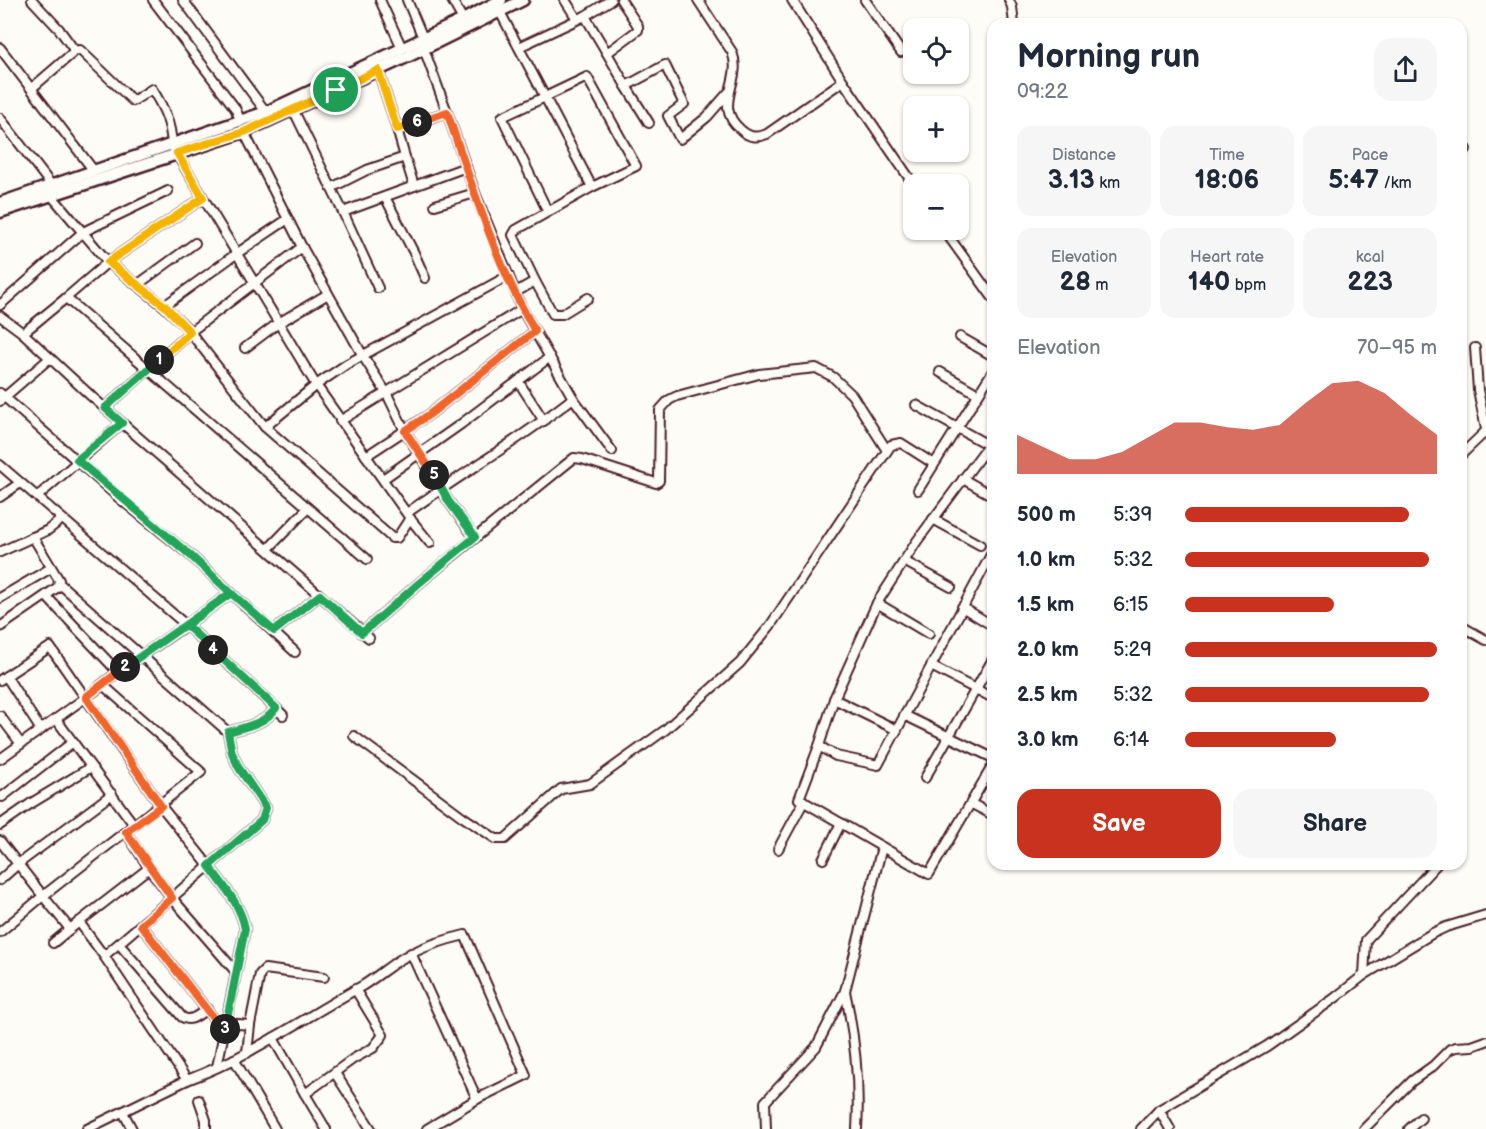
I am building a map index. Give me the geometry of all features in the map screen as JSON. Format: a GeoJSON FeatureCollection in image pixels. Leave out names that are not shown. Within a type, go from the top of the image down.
{"type":"FeatureCollection","features":[{"type":"Feature","properties":{"kind":"main road"},"geometry":{"type":"LineString","coordinates":[[0,203],[52,190],[293,110],[378,70],[463,20],[498,4],[523,0]]}},
{"type":"Feature","properties":{"kind":"main road"},"geometry":{"type":"LineString","coordinates":[[242,127],[266,112],[402,48],[424,43],[498,4]]}},
{"type":"Feature","properties":{"kind":"main road"},"geometry":{"type":"LineString","coordinates":[[0,212],[94,171],[175,150]]}},
{"type":"Feature","properties":{"kind":"street"},"geometry":{"type":"LineString","coordinates":[[32,0],[59,29],[75,51],[83,52],[133,102],[152,89],[165,110],[175,150],[277,324],[340,421],[430,543]]}},
{"type":"Feature","properties":{"kind":"street"},"geometry":{"type":"LineString","coordinates":[[153,0],[235,108],[242,127],[328,294],[387,394],[405,431],[449,502],[475,537]]}},
{"type":"Feature","properties":{"kind":"street"},"geometry":{"type":"LineString","coordinates":[[183,0],[266,112]]}},
{"type":"Feature","properties":{"kind":"street"},"geometry":{"type":"LineString","coordinates":[[380,0],[402,48]]}},
{"type":"Feature","properties":{"kind":"street"},"geometry":{"type":"LineString","coordinates":[[407,0],[424,43],[475,194],[522,309],[573,398],[612,451]]}},
{"type":"Feature","properties":{"kind":"street"},"geometry":{"type":"LineString","coordinates":[[452,0],[463,20]]}},
{"type":"Feature","properties":{"kind":"street"},"geometry":{"type":"LineString","coordinates":[[565,0],[607,53],[649,123]]}},
{"type":"Feature","properties":{"kind":"street"},"geometry":{"type":"LineString","coordinates":[[519,47],[581,18],[611,0]]}},
{"type":"Feature","properties":{"kind":"street"},"geometry":{"type":"LineString","coordinates":[[607,53],[638,30],[638,26],[621,0]]}},
{"type":"Feature","properties":{"kind":"street"},"geometry":{"type":"LineString","coordinates":[[698,0],[736,61],[736,71],[729,93],[728,111],[733,123],[751,136],[758,137],[767,134],[843,81]]}},
{"type":"Feature","properties":{"kind":"street"},"geometry":{"type":"LineString","coordinates":[[792,0],[843,81],[907,174]]}},
{"type":"Feature","properties":{"kind":"street"},"geometry":{"type":"LineString","coordinates":[[865,0],[901,52]]}},
{"type":"Feature","properties":{"kind":"street"},"geometry":{"type":"LineString","coordinates":[[1009,0],[1013,18]]}},
{"type":"Feature","properties":{"kind":"street"},"geometry":{"type":"LineString","coordinates":[[498,4],[592,187]]}},
{"type":"Feature","properties":{"kind":"street"},"geometry":{"type":"LineString","coordinates":[[0,48],[94,171]]}},
{"type":"Feature","properties":{"kind":"street"},"geometry":{"type":"LineString","coordinates":[[32,88],[75,51]]}},
{"type":"Feature","properties":{"kind":"street"},"geometry":{"type":"LineString","coordinates":[[626,86],[665,65],[684,104],[668,116],[680,139],[707,117],[729,93]]}},
{"type":"Feature","properties":{"kind":"street"},"geometry":{"type":"LineString","coordinates":[[378,70],[414,186]]}},
{"type":"Feature","properties":{"kind":"street"},"geometry":{"type":"LineString","coordinates":[[548,212],[502,117],[587,77],[636,166],[592,187],[548,212],[516,230],[513,235],[548,307],[557,315],[588,298]]}},
{"type":"Feature","properties":{"kind":"street"},"geometry":{"type":"LineString","coordinates":[[293,110],[378,288]]}},
{"type":"Feature","properties":{"kind":"street"},"geometry":{"type":"LineString","coordinates":[[397,129],[447,112]]}},
{"type":"Feature","properties":{"kind":"street"},"geometry":{"type":"LineString","coordinates":[[0,118],[83,232],[108,262],[165,306],[190,332],[265,427],[392,538],[397,538],[408,516],[442,488],[503,450],[573,398]]}},
{"type":"Feature","properties":{"kind":"street"},"geometry":{"type":"LineString","coordinates":[[331,188],[367,170],[405,157]]}},
{"type":"Feature","properties":{"kind":"street"},"geometry":{"type":"LineString","coordinates":[[343,212],[466,167]]}},
{"type":"Feature","properties":{"kind":"street"},"geometry":{"type":"LineString","coordinates":[[0,305],[83,232],[168,191]]}},
{"type":"Feature","properties":{"kind":"street"},"geometry":{"type":"LineString","coordinates":[[435,205],[475,194]]}},
{"type":"Feature","properties":{"kind":"street"},"geometry":{"type":"LineString","coordinates":[[385,197],[425,278]]}},
{"type":"Feature","properties":{"kind":"street"},"geometry":{"type":"LineString","coordinates":[[23,333],[108,262],[203,198]]}},
{"type":"Feature","properties":{"kind":"street"},"geometry":{"type":"LineString","coordinates":[[165,306],[288,219]]}},
{"type":"Feature","properties":{"kind":"street"},"geometry":{"type":"LineString","coordinates":[[951,240],[987,290]]}},
{"type":"Feature","properties":{"kind":"street"},"geometry":{"type":"LineString","coordinates":[[137,285],[195,243]]}},
{"type":"Feature","properties":{"kind":"street"},"geometry":{"type":"LineString","coordinates":[[105,408],[190,332],[302,247]]}},
{"type":"Feature","properties":{"kind":"street"},"geometry":{"type":"LineString","coordinates":[[265,427],[316,385],[363,356],[508,276]]}},
{"type":"Feature","properties":{"kind":"street"},"geometry":{"type":"LineString","coordinates":[[516,292],[535,281]]}},
{"type":"Feature","properties":{"kind":"street"},"geometry":{"type":"LineString","coordinates":[[246,348],[277,324],[328,294]]}},
{"type":"Feature","properties":{"kind":"street"},"geometry":{"type":"LineString","coordinates":[[66,298],[367,558]]}},
{"type":"Feature","properties":{"kind":"street"},"geometry":{"type":"LineString","coordinates":[[340,421],[522,309]]}},
{"type":"Feature","properties":{"kind":"street"},"geometry":{"type":"LineString","coordinates":[[0,316],[23,333],[105,408],[366,636],[418,584],[574,458],[656,483],[659,481],[660,410],[677,396],[759,374],[816,368],[832,377],[856,400],[886,449]]}},
{"type":"Feature","properties":{"kind":"street"},"geometry":{"type":"LineString","coordinates":[[366,456],[430,414],[535,331]]}},
{"type":"Feature","properties":{"kind":"street"},"geometry":{"type":"LineString","coordinates":[[960,337],[987,353]]}},
{"type":"Feature","properties":{"kind":"street"},"geometry":{"type":"LineString","coordinates":[[1467,449],[1486,430],[1478,390],[1475,348]]}},
{"type":"Feature","properties":{"kind":"street"},"geometry":{"type":"LineString","coordinates":[[383,479],[550,357]]}},
{"type":"Feature","properties":{"kind":"street"},"geometry":{"type":"LineString","coordinates":[[50,358],[2,397],[190,555],[295,652]]}},
{"type":"Feature","properties":{"kind":"street"},"geometry":{"type":"LineString","coordinates":[[940,372],[978,394]]}},
{"type":"Feature","properties":{"kind":"street"},"geometry":{"type":"LineString","coordinates":[[918,490],[987,380]]}},
{"type":"Feature","properties":{"kind":"street"},"geometry":{"type":"LineString","coordinates":[[518,381],[544,421]]}},
{"type":"Feature","properties":{"kind":"street"},"geometry":{"type":"LineString","coordinates":[[916,405],[957,428],[987,441]]}},
{"type":"Feature","properties":{"kind":"street"},"geometry":{"type":"LineString","coordinates":[[38,496],[122,423]]}},
{"type":"Feature","properties":{"kind":"street"},"geometry":{"type":"LineString","coordinates":[[354,736],[463,817],[496,839],[505,839],[561,789],[590,784],[665,730],[740,663],[770,626],[886,449],[895,442],[901,442],[934,464]]}},
{"type":"Feature","properties":{"kind":"street"},"geometry":{"type":"LineString","coordinates":[[987,446],[933,519],[877,603],[834,699],[799,799],[929,874],[987,776]]}},
{"type":"Feature","properties":{"kind":"street"},"geometry":{"type":"LineString","coordinates":[[0,465],[186,625],[283,715]]}},
{"type":"Feature","properties":{"kind":"street"},"geometry":{"type":"LineString","coordinates":[[963,479],[987,493]]}},
{"type":"Feature","properties":{"kind":"street"},"geometry":{"type":"LineString","coordinates":[[0,496],[20,483]]}},
{"type":"Feature","properties":{"kind":"street"},"geometry":{"type":"LineString","coordinates":[[268,549],[308,508]]}},
{"type":"Feature","properties":{"kind":"street"},"geometry":{"type":"LineString","coordinates":[[0,552],[48,530],[62,519]]}},
{"type":"Feature","properties":{"kind":"street"},"geometry":{"type":"LineString","coordinates":[[933,519],[980,545]]}},
{"type":"Feature","properties":{"kind":"street"},"geometry":{"type":"LineString","coordinates":[[33,537],[60,584],[228,732],[232,753],[239,768],[264,804],[265,814],[262,820],[248,834],[104,956]]}},
{"type":"Feature","properties":{"kind":"street"},"geometry":{"type":"LineString","coordinates":[[904,561],[951,587]]}},
{"type":"Feature","properties":{"kind":"street"},"geometry":{"type":"LineString","coordinates":[[819,746],[837,756],[878,765],[987,562]]}},
{"type":"Feature","properties":{"kind":"street"},"geometry":{"type":"LineString","coordinates":[[0,598],[51,568]]}},
{"type":"Feature","properties":{"kind":"street"},"geometry":{"type":"LineString","coordinates":[[0,627],[60,584]]}},
{"type":"Feature","properties":{"kind":"street"},"geometry":{"type":"LineString","coordinates":[[86,697],[231,593]]}},
{"type":"Feature","properties":{"kind":"street"},"geometry":{"type":"LineString","coordinates":[[274,631],[320,595]]}},
{"type":"Feature","properties":{"kind":"street"},"geometry":{"type":"LineString","coordinates":[[46,596],[118,672]]}},
{"type":"Feature","properties":{"kind":"street"},"geometry":{"type":"LineString","coordinates":[[877,603],[929,634]]}},
{"type":"Feature","properties":{"kind":"street"},"geometry":{"type":"LineString","coordinates":[[962,607],[987,622]]}},
{"type":"Feature","properties":{"kind":"street"},"geometry":{"type":"LineString","coordinates":[[1467,629],[1486,640]]}},
{"type":"Feature","properties":{"kind":"street"},"geometry":{"type":"LineString","coordinates":[[41,730],[3,678],[50,647],[161,806],[209,866],[236,905],[245,929],[217,1067]]}},
{"type":"Feature","properties":{"kind":"street"},"geometry":{"type":"LineString","coordinates":[[931,666],[987,695]]}},
{"type":"Feature","properties":{"kind":"street"},"geometry":{"type":"LineString","coordinates":[[925,778],[987,670]]}},
{"type":"Feature","properties":{"kind":"street"},"geometry":{"type":"LineString","coordinates":[[0,932],[201,772],[103,685],[1,756]]}},
{"type":"Feature","properties":{"kind":"street"},"geometry":{"type":"LineString","coordinates":[[834,699],[897,730]]}},
{"type":"Feature","properties":{"kind":"street"},"geometry":{"type":"LineString","coordinates":[[228,732],[261,722],[276,708]]}},
{"type":"Feature","properties":{"kind":"street"},"geometry":{"type":"LineString","coordinates":[[904,715],[987,755]]}},
{"type":"Feature","properties":{"kind":"street"},"geometry":{"type":"LineString","coordinates":[[0,716],[21,744]]}},
{"type":"Feature","properties":{"kind":"street"},"geometry":{"type":"LineString","coordinates":[[56,719],[134,825]]}},
{"type":"Feature","properties":{"kind":"street"},"geometry":{"type":"LineString","coordinates":[[0,796],[2,797],[73,742]]}},
{"type":"Feature","properties":{"kind":"street"},"geometry":{"type":"LineString","coordinates":[[0,825],[92,767]]}},
{"type":"Feature","properties":{"kind":"street"},"geometry":{"type":"LineString","coordinates":[[0,880],[112,794]]}},
{"type":"Feature","properties":{"kind":"street"},"geometry":{"type":"LineString","coordinates":[[778,849],[804,801]]}},
{"type":"Feature","properties":{"kind":"street"},"geometry":{"type":"LineString","coordinates":[[972,804],[987,812]]}},
{"type":"Feature","properties":{"kind":"street"},"geometry":{"type":"LineString","coordinates":[[823,859],[841,823]]}},
{"type":"Feature","properties":{"kind":"street"},"geometry":{"type":"LineString","coordinates":[[126,832],[172,898],[236,972]]}},
{"type":"Feature","properties":{"kind":"street"},"geometry":{"type":"LineString","coordinates":[[0,841],[70,929]]}},
{"type":"Feature","properties":{"kind":"street"},"geometry":{"type":"LineString","coordinates":[[766,1129],[765,1102],[816,1047],[845,991],[882,847]]}},
{"type":"Feature","properties":{"kind":"street"},"geometry":{"type":"LineString","coordinates":[[53,943],[149,868]]}},
{"type":"Feature","properties":{"kind":"street"},"geometry":{"type":"LineString","coordinates":[[1364,975],[1366,940],[1431,870]]}},
{"type":"Feature","properties":{"kind":"street"},"geometry":{"type":"LineString","coordinates":[[1141,1129],[1159,1110],[1267,1046],[1364,975],[1433,933],[1486,915]]}},
{"type":"Feature","properties":{"kind":"street"},"geometry":{"type":"LineString","coordinates":[[79,922],[187,1080]]}},
{"type":"Feature","properties":{"kind":"street"},"geometry":{"type":"LineString","coordinates":[[141,925],[224,1032]]}},
{"type":"Feature","properties":{"kind":"street"},"geometry":{"type":"LineString","coordinates":[[87,1129],[247,1053],[411,953],[465,935],[526,1075],[477,1099],[428,1129]]}},
{"type":"Feature","properties":{"kind":"street"},"geometry":{"type":"LineString","coordinates":[[119,944],[186,1020],[191,1020],[207,1009]]}},
{"type":"Feature","properties":{"kind":"street"},"geometry":{"type":"LineString","coordinates":[[411,953],[477,1099]]}},
{"type":"Feature","properties":{"kind":"street"},"geometry":{"type":"LineString","coordinates":[[247,1053],[250,1025],[262,970],[324,977]]}},
{"type":"Feature","properties":{"kind":"street"},"geometry":{"type":"LineString","coordinates":[[305,1094],[353,1059],[373,1048],[383,1035],[355,989]]}},
{"type":"Feature","properties":{"kind":"street"},"geometry":{"type":"LineString","coordinates":[[845,991],[855,1035],[859,1098],[857,1129]]}},
{"type":"Feature","properties":{"kind":"street"},"geometry":{"type":"LineString","coordinates":[[227,1023],[250,1025]]}},
{"type":"Feature","properties":{"kind":"street"},"geometry":{"type":"LineString","coordinates":[[273,1038],[326,1129]]}},
{"type":"Feature","properties":{"kind":"street"},"geometry":{"type":"LineString","coordinates":[[1364,1129],[1412,1081],[1433,1066],[1450,1049],[1472,1046],[1486,1041]]}},
{"type":"Feature","properties":{"kind":"street"},"geometry":{"type":"LineString","coordinates":[[234,1059],[274,1129]]}},
{"type":"Feature","properties":{"kind":"street"},"geometry":{"type":"LineString","coordinates":[[335,1073],[371,1129]]}},
{"type":"Feature","properties":{"kind":"street"},"geometry":{"type":"LineString","coordinates":[[199,1100],[206,1120],[206,1129]]}},
{"type":"Feature","properties":{"kind":"street"},"geometry":{"type":"LineString","coordinates":[[1159,1110],[1170,1129]]}},
{"type":"Feature","properties":{"kind":"street"},"geometry":{"type":"LineString","coordinates":[[123,1112],[132,1129]]}},
{"type":"Feature","properties":{"kind":"street"},"geometry":{"type":"LineString","coordinates":[[1409,1129],[1421,1118]]}},
{"type":"Feature","properties":{"kind":"route"},"geometry":{"type":"LineString","coordinates":[[336,90],[244,132],[177,153],[203,198],[108,262],[165,306],[190,332],[105,408],[122,423],[77,460],[190,555],[231,593],[118,672],[86,697],[161,806],[126,832],[172,898],[141,925],[224,1032],[245,929],[241,913],[209,866],[262,820],[266,808],[239,768],[232,753],[228,732],[261,722],[276,708],[186,625],[231,593],[274,631],[320,595],[362,633],[475,537],[449,502],[405,431],[535,331],[522,309],[475,194],[447,112],[397,129],[378,70],[336,90]]}}]}
